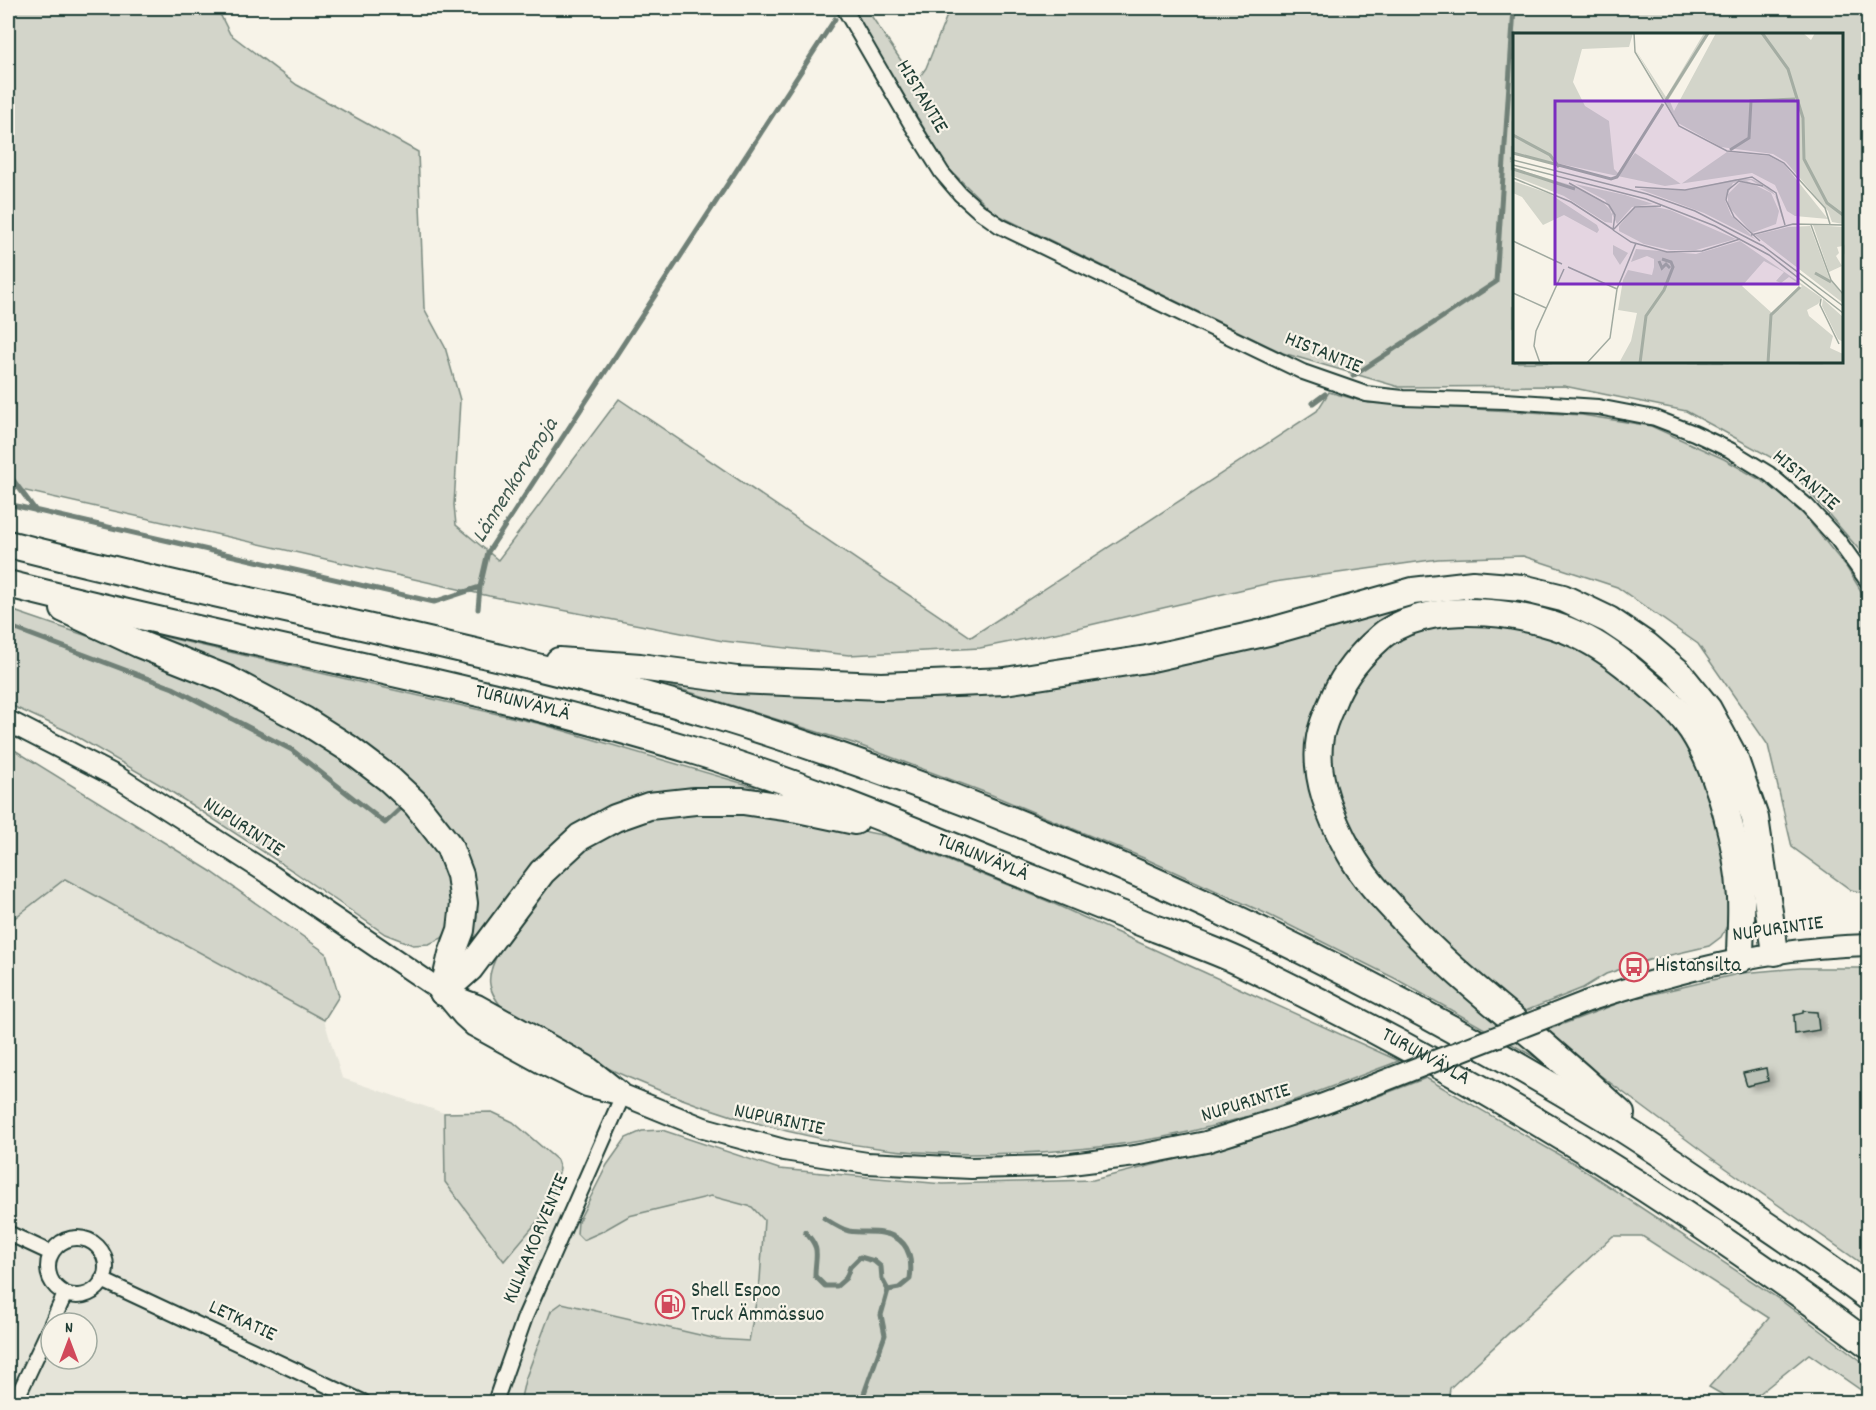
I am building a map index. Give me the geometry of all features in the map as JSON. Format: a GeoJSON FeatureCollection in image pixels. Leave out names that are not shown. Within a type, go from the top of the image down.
{"type":"FeatureCollection","features":[{"type":"Feature","properties":{"kind":"highway","name":"TURUNVÄYLÄ"},"geometry":{"type":"LineString","coordinates":[[8,544],[151,579],[499,657],[721,718],[916,783],[1079,848],[1253,926],[1390,995],[1511,1062],[1604,1116],[1869,1297]]}},
{"type":"Feature","properties":{"kind":"highway"},"geometry":{"type":"LineString","coordinates":[[499,657],[640,667],[737,680],[881,686],[1005,681],[1148,659],[1268,632],[1413,591],[1473,584],[1522,588],[1563,598],[1609,620],[1646,645],[1678,672],[1708,709],[1734,757],[1755,818],[1775,952]]}},
{"type":"Feature","properties":{"kind":"highway","name":"TURUNVÄYLÄ"},"geometry":{"type":"LineString","coordinates":[[10,585],[543,709],[699,753],[789,782],[1237,961],[1373,1029],[1502,1100],[1649,1190],[1869,1344]]}},
{"type":"Feature","properties":{"kind":"highway"},"geometry":{"type":"LineString","coordinates":[[10,585],[139,644],[227,679],[304,720],[348,748],[389,779],[416,804],[449,846],[460,875],[464,903],[461,930],[452,954],[443,992]]}},
{"type":"Feature","properties":{"kind":"highway"},"geometry":{"type":"LineString","coordinates":[[1682,1168],[1423,941],[1379,893],[1352,856],[1332,818],[1318,760],[1320,735],[1339,684],[1359,658],[1387,632],[1419,618],[1460,612],[1498,612],[1539,621],[1586,638],[1632,670],[1665,699],[1692,729],[1714,774],[1731,830],[1741,897],[1740,958]]}},
{"type":"Feature","properties":{"kind":"highway"},"geometry":{"type":"LineString","coordinates":[[443,992],[471,969],[542,872],[580,837],[624,815],[649,806],[696,801],[743,801],[798,808],[858,822],[897,824]]}},
{"type":"Feature","properties":{"kind":"main road","name":"NUPURINTIE"},"geometry":{"type":"LineString","coordinates":[[8,721],[119,778],[269,874],[443,992],[463,1017],[505,1044],[587,1086],[623,1095],[704,1128],[784,1150],[867,1162],[971,1168],[1055,1166],[1135,1156],[1206,1142],[1281,1119],[1588,1001],[1623,990],[1740,958],[1841,945],[1869,945]]}},
{"type":"Feature","properties":{"kind":"street","name":"HISTANTIE"},"geometry":{"type":"LineString","coordinates":[[844,8],[942,173],[966,200],[1000,226],[1303,372],[1366,394],[1403,398],[1598,407],[1655,418],[1694,433],[1730,450],[1769,474],[1807,506],[1838,540],[1869,582]]}},
{"type":"Feature","properties":{"kind":"street","name":"KULMAKORVENTIE"},"geometry":{"type":"LineString","coordinates":[[495,1402],[525,1317],[623,1095]]}},
{"type":"Feature","properties":{"kind":"street"},"geometry":{"type":"LineString","coordinates":[[8,1233],[51,1253]]}},
{"type":"Feature","properties":{"kind":"street"},"geometry":{"type":"LineString","coordinates":[[74,1238],[92,1243],[104,1257],[106,1266],[102,1280],[93,1291],[84,1295],[65,1294],[51,1281],[48,1262],[51,1253],[57,1246],[74,1238]]}},
{"type":"Feature","properties":{"kind":"street","name":"LETKATIE"},"geometry":{"type":"LineString","coordinates":[[102,1280],[363,1402]]}},
{"type":"Feature","properties":{"kind":"street"},"geometry":{"type":"LineString","coordinates":[[57,1311],[65,1294]]}},
{"type":"Feature","properties":{"kind":"street"},"geometry":{"type":"LineString","coordinates":[[15,1402],[39,1350]]}},
{"type":"Feature","properties":{"kind":"shaded area"},"geometry":{"type":"Polygon","coordinates":[[[8,8],[217,8],[230,34],[297,85],[418,152],[424,308],[445,347],[460,400],[454,505],[456,525],[498,560],[619,399],[971,637],[1317,411],[1329,392],[1369,403],[1582,415],[1651,426],[1724,459],[1771,486],[1804,515],[1847,568],[1868,602],[1868,894],[1851,890],[1792,847],[1768,745],[1698,644],[1617,587],[1523,556],[1438,559],[1274,582],[1060,632],[980,648],[849,655],[723,641],[489,596],[8,487],[8,8]]]}},
{"type":"Feature","properties":{"kind":"shaded area"},"geometry":{"type":"Polygon","coordinates":[[[851,8],[872,8],[872,17],[912,77],[918,79],[926,68],[950,8],[1868,8],[1868,560],[1787,466],[1686,411],[1564,386],[1399,387],[1283,353],[994,213],[948,168],[851,8]]]}},
{"type":"Feature","properties":{"kind":"shaded area"},"geometry":{"type":"Polygon","coordinates":[[[1487,592],[1565,609],[1617,634],[1693,701],[1739,796],[1760,931],[1754,930],[1751,926],[1740,837],[1638,662],[1442,603],[1327,688],[1327,824],[1545,1063],[1396,979],[1267,914],[1146,859],[992,795],[856,744],[651,680],[974,690],[1399,601],[1487,592]]]}},
{"type":"Feature","properties":{"kind":"shaded area"},"geometry":{"type":"Polygon","coordinates":[[[8,609],[143,655],[218,686],[284,720],[354,764],[399,800],[443,857],[451,886],[453,911],[449,929],[442,938],[429,944],[413,945],[385,934],[164,787],[67,731],[8,704],[8,609]]]}},
{"type":"Feature","properties":{"kind":"shaded area"},"geometry":{"type":"Polygon","coordinates":[[[1480,618],[1578,643],[1666,711],[1694,753],[1727,849],[1729,922],[1721,937],[1709,946],[1649,960],[1606,974],[1583,988],[1518,1014],[1431,938],[1368,868],[1338,811],[1327,770],[1333,716],[1369,657],[1429,622],[1480,618]]]}},
{"type":"Feature","properties":{"kind":"shaded area"},"geometry":{"type":"Polygon","coordinates":[[[152,634],[541,724],[755,787],[755,789],[737,789],[592,819],[548,849],[462,965],[472,926],[423,797],[151,637],[152,634]]]}},
{"type":"Feature","properties":{"kind":"shaded area"},"geometry":{"type":"Polygon","coordinates":[[[8,746],[212,872],[326,953],[339,996],[324,1020],[65,879],[8,923],[8,746]]]}},
{"type":"Feature","properties":{"kind":"shaded area"},"geometry":{"type":"Polygon","coordinates":[[[698,809],[787,816],[887,836],[1050,902],[1399,1061],[1245,1117],[1145,1141],[1007,1154],[918,1152],[818,1138],[720,1112],[625,1076],[509,1016],[491,990],[492,967],[502,946],[564,860],[612,828],[654,815],[698,809]]]}},
{"type":"Feature","properties":{"kind":"shaded area"},"geometry":{"type":"Polygon","coordinates":[[[65,878],[324,1020],[342,1078],[444,1113],[445,1182],[504,1261],[548,1209],[578,1222],[577,1234],[583,1240],[629,1216],[711,1196],[752,1207],[764,1220],[760,1280],[749,1342],[717,1339],[562,1303],[551,1311],[525,1380],[520,1402],[8,1402],[8,923],[65,878]]]}},
{"type":"Feature","properties":{"kind":"shaded area"},"geometry":{"type":"Polygon","coordinates":[[[1800,968],[1868,968],[1868,1268],[1710,1157],[1542,1032],[1627,1000],[1742,973],[1800,968]]]}},
{"type":"Feature","properties":{"kind":"shaded area"},"geometry":{"type":"Polygon","coordinates":[[[1426,1078],[1575,1164],[1779,1299],[1868,1366],[1868,1395],[1809,1354],[1749,1402],[1735,1402],[1709,1387],[1769,1318],[1642,1236],[1613,1236],[1450,1388],[1448,1402],[520,1402],[525,1380],[551,1311],[562,1303],[717,1339],[749,1341],[760,1280],[764,1220],[752,1207],[711,1196],[629,1216],[583,1240],[577,1234],[578,1222],[607,1165],[626,1138],[642,1131],[662,1130],[779,1169],[943,1184],[1093,1180],[1237,1144],[1426,1078]]]}},
{"type":"Feature","properties":{"kind":"shaded area"},"geometry":{"type":"Polygon","coordinates":[[[492,1112],[513,1122],[557,1160],[560,1169],[548,1209],[504,1261],[445,1182],[444,1113],[492,1112]]]}},
{"type":"Feature","properties":{"kind":"building"},"geometry":{"type":"Polygon","coordinates":[[[1803,1011],[1817,1012],[1819,1030],[1795,1034],[1794,1015],[1803,1013],[1803,1011]]]}},
{"type":"Feature","properties":{"kind":"building"},"geometry":{"type":"Polygon","coordinates":[[[1766,1068],[1768,1081],[1747,1086],[1743,1073],[1766,1068]]]}},
{"type":"Feature","properties":{"kind":"waterway"},"geometry":{"type":"LineString","coordinates":[[1353,376],[1496,282],[1514,8]]}},
{"type":"Feature","properties":{"kind":"waterway","name":"Lännenkorvenoja"},"geometry":{"type":"LineString","coordinates":[[8,504],[434,602],[480,587],[488,552],[835,19]]}},
{"type":"Feature","properties":{"kind":"waterway"},"geometry":{"type":"LineString","coordinates":[[1313,403],[1325,394]]}},
{"type":"Feature","properties":{"kind":"waterway"},"geometry":{"type":"LineString","coordinates":[[8,473],[36,511]]}},
{"type":"Feature","properties":{"kind":"waterway"},"geometry":{"type":"LineString","coordinates":[[478,609],[480,587]]}},
{"type":"Feature","properties":{"kind":"waterway"},"geometry":{"type":"LineString","coordinates":[[8,626],[173,688],[292,750],[385,823],[402,807]]}},
{"type":"Feature","properties":{"kind":"waterway"},"geometry":{"type":"LineString","coordinates":[[824,1218],[849,1231],[891,1235],[907,1249],[911,1263],[910,1279],[899,1288],[888,1290],[881,1315],[885,1335],[861,1402]]}},
{"type":"Feature","properties":{"kind":"waterway"},"geometry":{"type":"LineString","coordinates":[[805,1232],[816,1248],[815,1276],[825,1286],[837,1286],[846,1278],[850,1267],[860,1257],[874,1261],[881,1267],[882,1279],[888,1290]]}},
{"type":"Feature","properties":{"kind":"place","name":"Histansilta"},"geometry":{"type":"Point","coordinates":[1634,967]}},
{"type":"Feature","properties":{"kind":"place","name":"Shell Espoo Truck Ämmässuo"},"geometry":{"type":"Point","coordinates":[670,1304]}}]}
